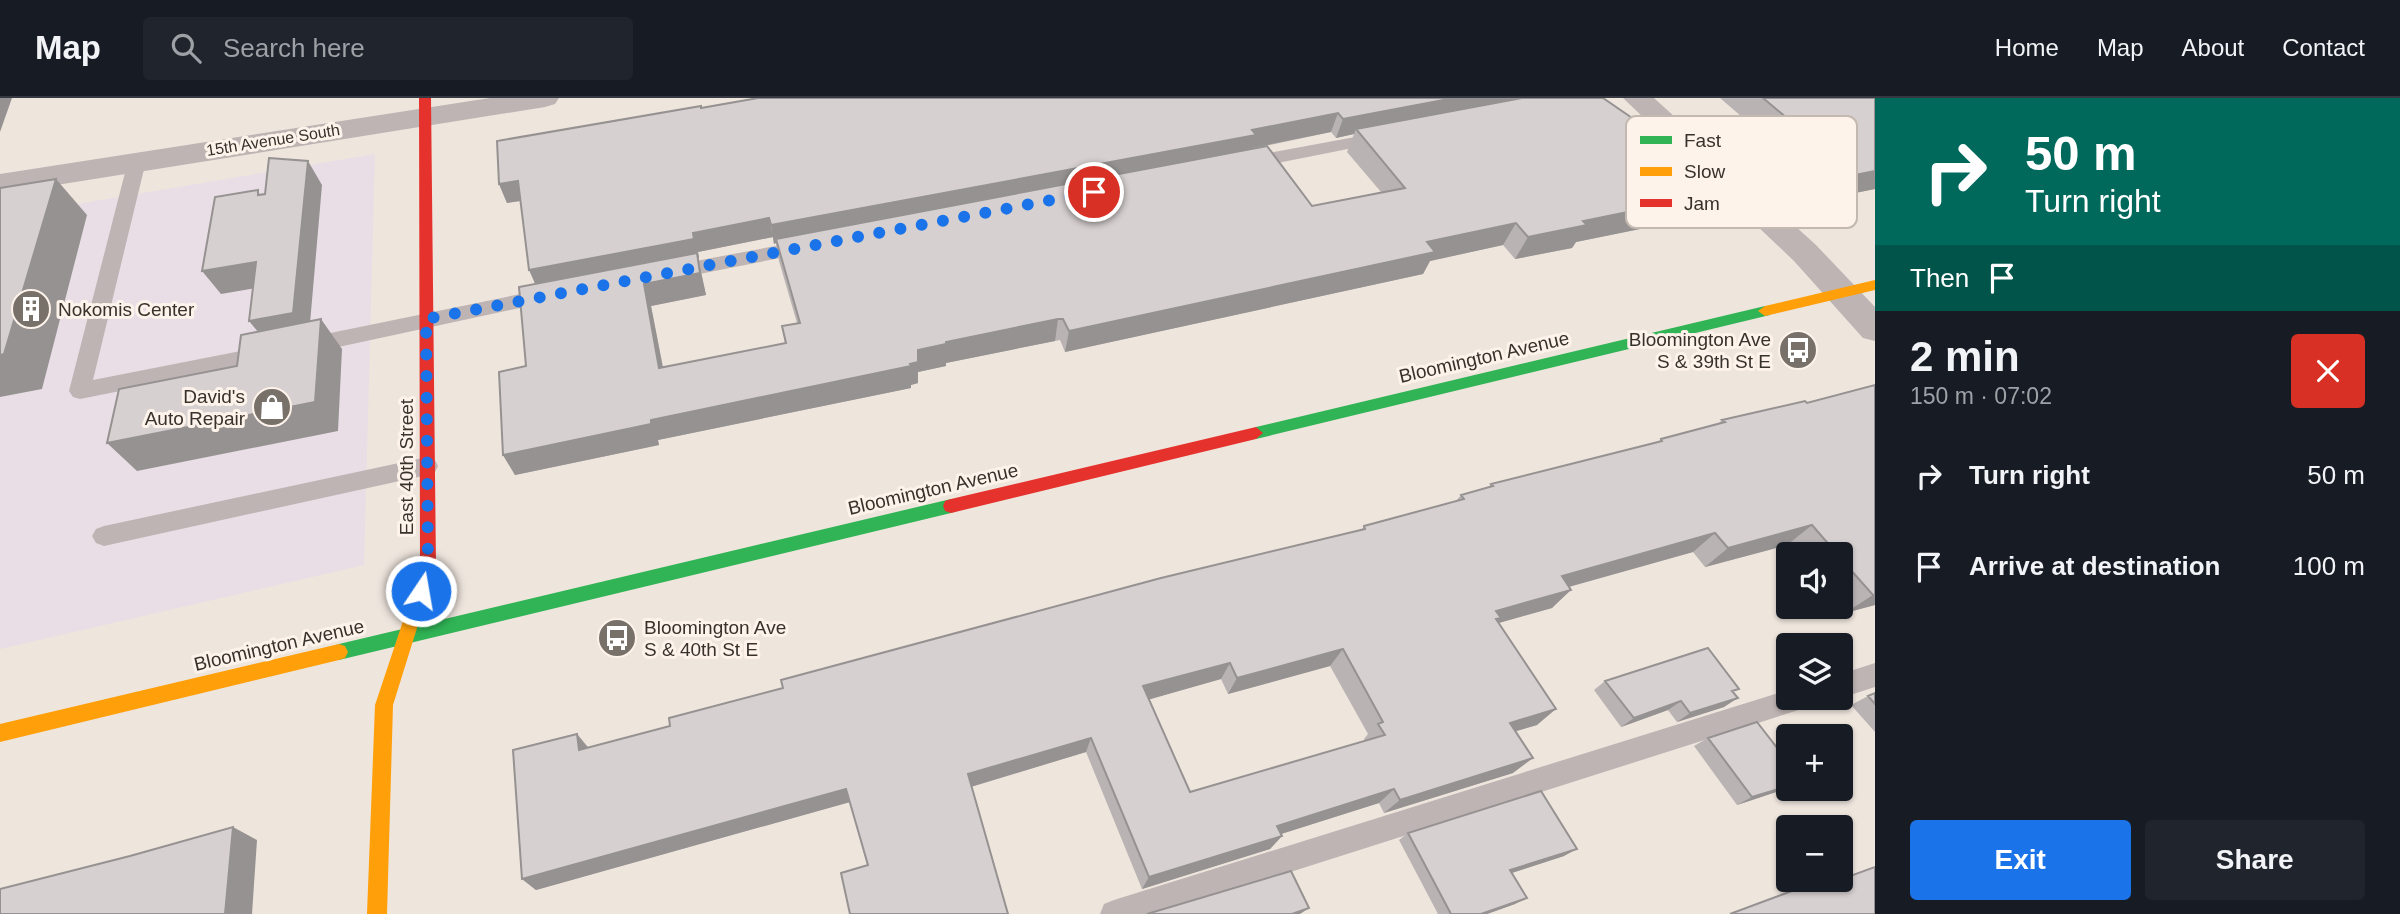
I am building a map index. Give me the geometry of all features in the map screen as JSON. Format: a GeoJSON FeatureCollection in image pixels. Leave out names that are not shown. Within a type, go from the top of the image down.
{"type":"FeatureCollection","features":[{"type":"Feature","properties":{"kind":"street","name":"15th Avenue South"},"geometry":{"type":"LineString","coordinates":[[0,184],[426,108],[545,98]]}},
{"type":"Feature","properties":{"kind":"street"},"geometry":{"type":"LineString","coordinates":[[1637,98],[1657,116]]}},
{"type":"Feature","properties":{"kind":"street","name":"East 40th Street"},"geometry":{"type":"LineString","coordinates":[[377,914],[384,705],[428,568],[426,108]]}},
{"type":"Feature","properties":{"kind":"street"},"geometry":{"type":"LineString","coordinates":[[1778,228],[1805,253],[1875,329]]}},
{"type":"Feature","properties":{"kind":"street","name":"Bloomington Avenue"},"geometry":{"type":"LineString","coordinates":[[0,733],[1875,285]]}},
{"type":"Feature","properties":{"kind":"lane"},"geometry":{"type":"LineString","coordinates":[[1231,166],[1396,135]]}},
{"type":"Feature","properties":{"kind":"lane"},"geometry":{"type":"LineString","coordinates":[[137,161],[80,391],[573,291]]}},
{"type":"Feature","properties":{"kind":"lane"},"geometry":{"type":"LineString","coordinates":[[655,275],[820,244]]}},
{"type":"Feature","properties":{"kind":"lane"},"geometry":{"type":"LineString","coordinates":[[104,536],[427,466]]}},
{"type":"Feature","properties":{"kind":"lane"},"geometry":{"type":"LineString","coordinates":[[1853,682],[1875,675]]}},
{"type":"Feature","properties":{"kind":"lane"},"geometry":{"type":"LineString","coordinates":[[1114,914],[1776,706]]}},
{"type":"Feature","properties":{"kind":"shaded area"},"geometry":{"type":"Polygon","coordinates":[[[375,154],[364,565],[0,649],[0,217],[375,154]]]}},
{"type":"Feature","properties":{"kind":"building"},"geometry":{"type":"Polygon","coordinates":[[[758,98],[1454,98],[1343,119],[1338,113],[1252,130],[1256,135],[771,225],[769,218],[693,233],[694,239],[529,270],[518,181],[499,184],[497,141],[758,98]]]}},
{"type":"Feature","properties":{"kind":"building"},"geometry":{"type":"Polygon","coordinates":[[[1522,98],[1603,98],[1629,116],[1626,116],[1626,212],[1583,221],[1587,225],[1528,237],[1516,223],[1427,242],[1435,252],[1069,331],[1063,319],[1058,319],[946,342],[918,350],[918,362],[910,364],[911,366],[651,420],[651,424],[503,455],[499,372],[526,366],[519,287],[697,253],[700,273],[644,284],[659,368],[786,343],[782,326],[800,323],[776,239],[1267,146],[1312,206],[1405,188],[1356,129],[1522,98]]]}},
{"type":"Feature","properties":{"kind":"building"},"geometry":{"type":"Polygon","coordinates":[[[1763,98],[1875,98],[1875,171],[1857,175],[1857,116],[1785,116],[1763,98]]]}},
{"type":"Feature","properties":{"kind":"building"},"geometry":{"type":"Polygon","coordinates":[[[269,158],[308,161],[293,313],[249,321],[256,262],[202,271],[215,197],[258,190],[258,195],[265,194],[269,158]]]}},
{"type":"Feature","properties":{"kind":"building"},"geometry":{"type":"Polygon","coordinates":[[[56,179],[4,354],[0,355],[0,188],[56,179]]]}},
{"type":"Feature","properties":{"kind":"building"},"geometry":{"type":"Polygon","coordinates":[[[321,319],[315,402],[107,443],[119,389],[237,366],[241,335],[321,319]]]}},
{"type":"Feature","properties":{"kind":"building"},"geometry":{"type":"Polygon","coordinates":[[[1875,385],[1875,595],[1853,572],[1853,542],[1827,542],[1812,525],[1728,548],[1715,533],[1562,576],[1571,590],[1496,611],[1501,618],[1496,619],[1556,709],[1510,723],[1533,758],[1400,800],[1394,789],[1277,826],[1282,836],[1149,877],[1091,738],[968,774],[1008,914],[850,914],[841,873],[868,865],[846,789],[522,879],[513,750],[577,734],[579,750],[670,726],[669,718],[783,688],[781,680],[1161,578],[1365,529],[1364,526],[1464,499],[1461,495],[1493,486],[1491,484],[1662,441],[1661,439],[1725,422],[1722,420],[1805,401],[1807,403],[1875,385]],[[1343,649],[1237,678],[1230,663],[1143,686],[1190,792],[1385,735],[1378,724],[1383,722],[1343,649]]]}},
{"type":"Feature","properties":{"kind":"building"},"geometry":{"type":"Polygon","coordinates":[[[1708,648],[1739,689],[1732,691],[1738,698],[1690,713],[1681,701],[1634,718],[1605,681],[1708,648]]]}},
{"type":"Feature","properties":{"kind":"building"},"geometry":{"type":"Polygon","coordinates":[[[1875,693],[1875,704],[1868,696],[1875,693]]]}},
{"type":"Feature","properties":{"kind":"building"},"geometry":{"type":"Polygon","coordinates":[[[1757,722],[1776,747],[1776,790],[1752,797],[1708,738],[1757,722]]]}},
{"type":"Feature","properties":{"kind":"building"},"geometry":{"type":"Polygon","coordinates":[[[1541,791],[1577,849],[1510,870],[1527,898],[1481,914],[1451,914],[1408,833],[1541,791]]]}},
{"type":"Feature","properties":{"kind":"building"},"geometry":{"type":"Polygon","coordinates":[[[233,827],[225,914],[0,914],[0,889],[233,827]]]}},
{"type":"Feature","properties":{"kind":"building"},"geometry":{"type":"Polygon","coordinates":[[[1875,867],[1875,914],[1730,914],[1789,892],[1853,892],[1853,875],[1875,867]]]}},
{"type":"Feature","properties":{"kind":"building"},"geometry":{"type":"Polygon","coordinates":[[[1291,871],[1309,908],[1292,914],[1147,914],[1291,871]]]}},
{"type":"Feature","properties":{"kind":"traffic: fast"},"geometry":{"type":"LineString","coordinates":[[1256,433],[1765,311]]}},
{"type":"Feature","properties":{"kind":"traffic: fast"},"geometry":{"type":"LineString","coordinates":[[339,652],[951,506]]}},
{"type":"Feature","properties":{"kind":"traffic: slow"},"geometry":{"type":"LineString","coordinates":[[1765,311],[1875,285]]}},
{"type":"Feature","properties":{"kind":"traffic: slow"},"geometry":{"type":"LineString","coordinates":[[377,914],[384,705],[414,612]]}},
{"type":"Feature","properties":{"kind":"traffic: slow"},"geometry":{"type":"LineString","coordinates":[[0,733],[339,652]]}},
{"type":"Feature","properties":{"kind":"traffic: jam"},"geometry":{"type":"LineString","coordinates":[[414,612],[428,568],[425,98]]}},
{"type":"Feature","properties":{"kind":"traffic: jam"},"geometry":{"type":"LineString","coordinates":[[951,506],[1256,433]]}},
{"type":"Feature","properties":{"kind":"place","name":"Nokomis Center"},"geometry":{"type":"Point","coordinates":[31,309]}},
{"type":"Feature","properties":{"kind":"place","name":"Bloomington Ave S & 39th St E"},"geometry":{"type":"Point","coordinates":[1798,350]}},
{"type":"Feature","properties":{"kind":"place","name":"David's Auto Repair"},"geometry":{"type":"Point","coordinates":[272,407]}},
{"type":"Feature","properties":{"kind":"place","name":"Bloomington Ave S & 40th St E"},"geometry":{"type":"Point","coordinates":[617,638]}},
{"type":"Feature","properties":{"kind":"route"},"geometry":{"type":"LineString","coordinates":[[421,591],[428,568],[426,319],[1094,192]]}}]}
